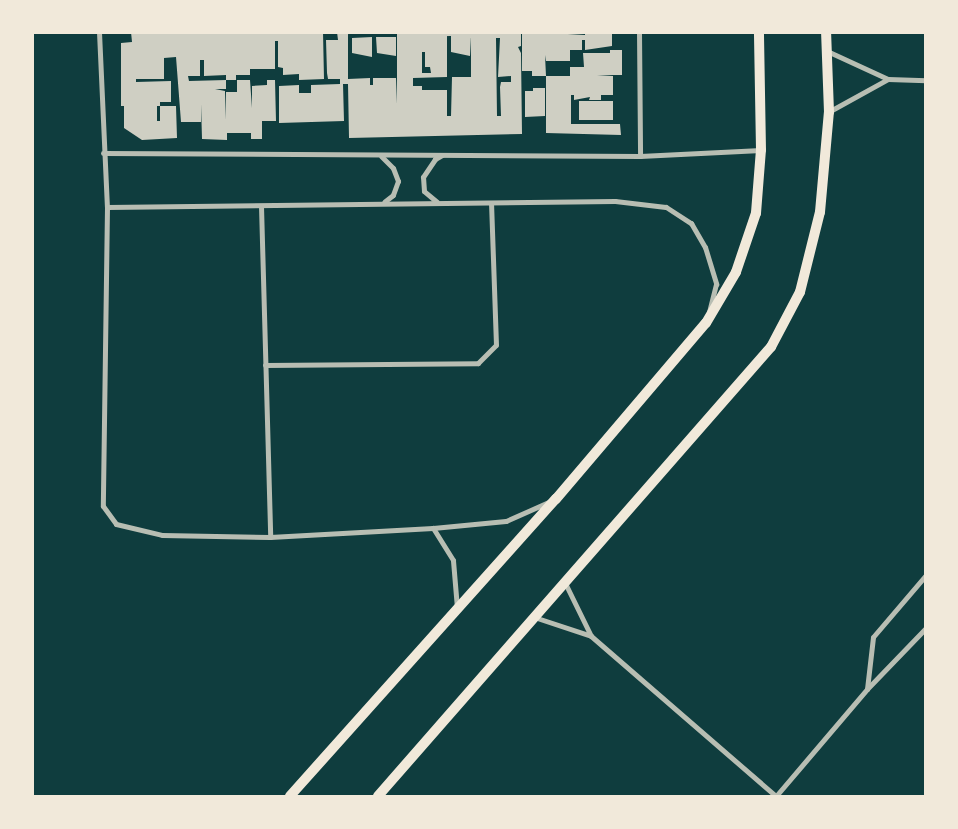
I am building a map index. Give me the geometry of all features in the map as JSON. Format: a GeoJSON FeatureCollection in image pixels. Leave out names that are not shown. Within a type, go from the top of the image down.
{"type":"FeatureCollection","features":[{"type":"Feature","properties":{"kind":"main road"},"geometry":{"type":"LineString","coordinates":[[290,796],[556,499],[706,323],[736,272],[756,212],[761,150],[759,32]]}},
{"type":"Feature","properties":{"kind":"main road"},"geometry":{"type":"LineString","coordinates":[[378,796],[537,618],[565,583],[771,347],[800,292],[820,212],[829,112],[826,32]]}},
{"type":"Feature","properties":{"kind":"street"},"geometry":{"type":"LineString","coordinates":[[100,32],[106,207],[103,506],[116,524],[162,535],[270,537],[433,528],[506,521],[556,499]]}},
{"type":"Feature","properties":{"kind":"street"},"geometry":{"type":"LineString","coordinates":[[638,32],[640,156]]}},
{"type":"Feature","properties":{"kind":"street"},"geometry":{"type":"LineString","coordinates":[[826,51],[888,80],[926,80]]}},
{"type":"Feature","properties":{"kind":"street"},"geometry":{"type":"LineString","coordinates":[[829,112],[888,80]]}},
{"type":"Feature","properties":{"kind":"street"},"geometry":{"type":"LineString","coordinates":[[103,153],[640,156],[761,150]]}},
{"type":"Feature","properties":{"kind":"street"},"geometry":{"type":"LineString","coordinates":[[442,155],[426,170],[422,184],[434,201],[448,204]]}},
{"type":"Feature","properties":{"kind":"street"},"geometry":{"type":"LineString","coordinates":[[374,204],[388,201],[398,181],[393,168],[381,156]]}},
{"type":"Feature","properties":{"kind":"street"},"geometry":{"type":"LineString","coordinates":[[106,207],[615,202],[666,207],[691,224],[705,247],[716,284],[706,323]]}},
{"type":"Feature","properties":{"kind":"street"},"geometry":{"type":"LineString","coordinates":[[265,365],[478,363],[496,345],[492,203]]}},
{"type":"Feature","properties":{"kind":"street"},"geometry":{"type":"LineString","coordinates":[[260,206],[270,537]]}},
{"type":"Feature","properties":{"kind":"street"},"geometry":{"type":"LineString","coordinates":[[433,528],[453,560],[458,610]]}},
{"type":"Feature","properties":{"kind":"street"},"geometry":{"type":"LineString","coordinates":[[866,689],[873,636],[926,575]]}},
{"type":"Feature","properties":{"kind":"street"},"geometry":{"type":"LineString","coordinates":[[565,583],[591,636]]}},
{"type":"Feature","properties":{"kind":"street"},"geometry":{"type":"LineString","coordinates":[[537,618],[591,636],[776,796],[866,689],[926,628]]}},
{"type":"Feature","properties":{"kind":"building"},"geometry":{"type":"Polygon","coordinates":[[[131,32],[323,32],[324,79],[299,80],[299,74],[283,75],[283,68],[278,67],[278,41],[275,41],[275,69],[250,69],[250,75],[236,75],[236,80],[226,80],[226,89],[215,89],[225,91],[225,120],[226,92],[237,92],[237,80],[250,80],[252,108],[252,86],[267,85],[267,80],[275,80],[276,121],[262,121],[262,139],[251,139],[251,133],[227,133],[227,140],[202,139],[201,104],[201,122],[181,122],[176,57],[164,58],[164,79],[136,79],[136,82],[171,81],[171,102],[160,102],[160,106],[176,106],[177,138],[142,140],[124,128],[124,106],[121,106],[121,43],[132,42],[131,32]],[[200,60],[200,76],[188,76],[189,81],[226,80],[226,75],[204,76],[204,60],[200,60]],[[157,106],[157,121],[160,121],[160,106],[157,106]]]}},
{"type":"Feature","properties":{"kind":"building"},"geometry":{"type":"Polygon","coordinates":[[[337,32],[348,32],[348,79],[370,78],[370,85],[373,85],[373,78],[396,78],[397,104],[397,32],[521,32],[521,46],[518,47],[521,53],[522,134],[349,138],[348,84],[343,84],[344,121],[279,123],[279,86],[299,85],[299,93],[311,93],[311,85],[340,84],[340,79],[328,79],[327,73],[326,40],[338,40],[337,32]],[[447,36],[447,77],[413,78],[413,86],[422,86],[422,90],[447,90],[447,116],[451,116],[452,77],[471,77],[471,36],[470,56],[451,52],[451,36],[447,36]],[[496,38],[497,116],[501,116],[501,82],[511,82],[511,76],[498,77],[500,38],[496,38]],[[422,52],[422,73],[431,73],[430,67],[425,67],[425,52],[422,52]]]}},
{"type":"Feature","properties":{"kind":"building"},"geometry":{"type":"Polygon","coordinates":[[[533,32],[585,35],[585,32],[612,32],[612,46],[585,50],[585,40],[582,40],[582,50],[570,50],[570,61],[546,61],[545,55],[546,76],[532,76],[532,71],[522,71],[522,34],[533,32]]]}},
{"type":"Feature","properties":{"kind":"building"},"geometry":{"type":"Polygon","coordinates":[[[372,37],[372,57],[352,53],[352,38],[372,37]]]}},
{"type":"Feature","properties":{"kind":"building"},"geometry":{"type":"Polygon","coordinates":[[[376,37],[396,37],[396,56],[377,53],[376,37]]]}},
{"type":"Feature","properties":{"kind":"building"},"geometry":{"type":"Polygon","coordinates":[[[610,50],[622,50],[622,75],[597,75],[613,76],[613,95],[601,95],[601,100],[589,100],[590,97],[574,100],[574,95],[571,95],[571,124],[620,124],[621,135],[546,133],[546,76],[570,76],[570,67],[584,67],[583,53],[610,53],[610,50]]]}},
{"type":"Feature","properties":{"kind":"building"},"geometry":{"type":"Polygon","coordinates":[[[533,88],[545,88],[545,116],[525,117],[525,91],[533,91],[533,88]]]}},
{"type":"Feature","properties":{"kind":"building"},"geometry":{"type":"Polygon","coordinates":[[[579,101],[613,101],[613,120],[579,120],[579,101]]]}}]}
